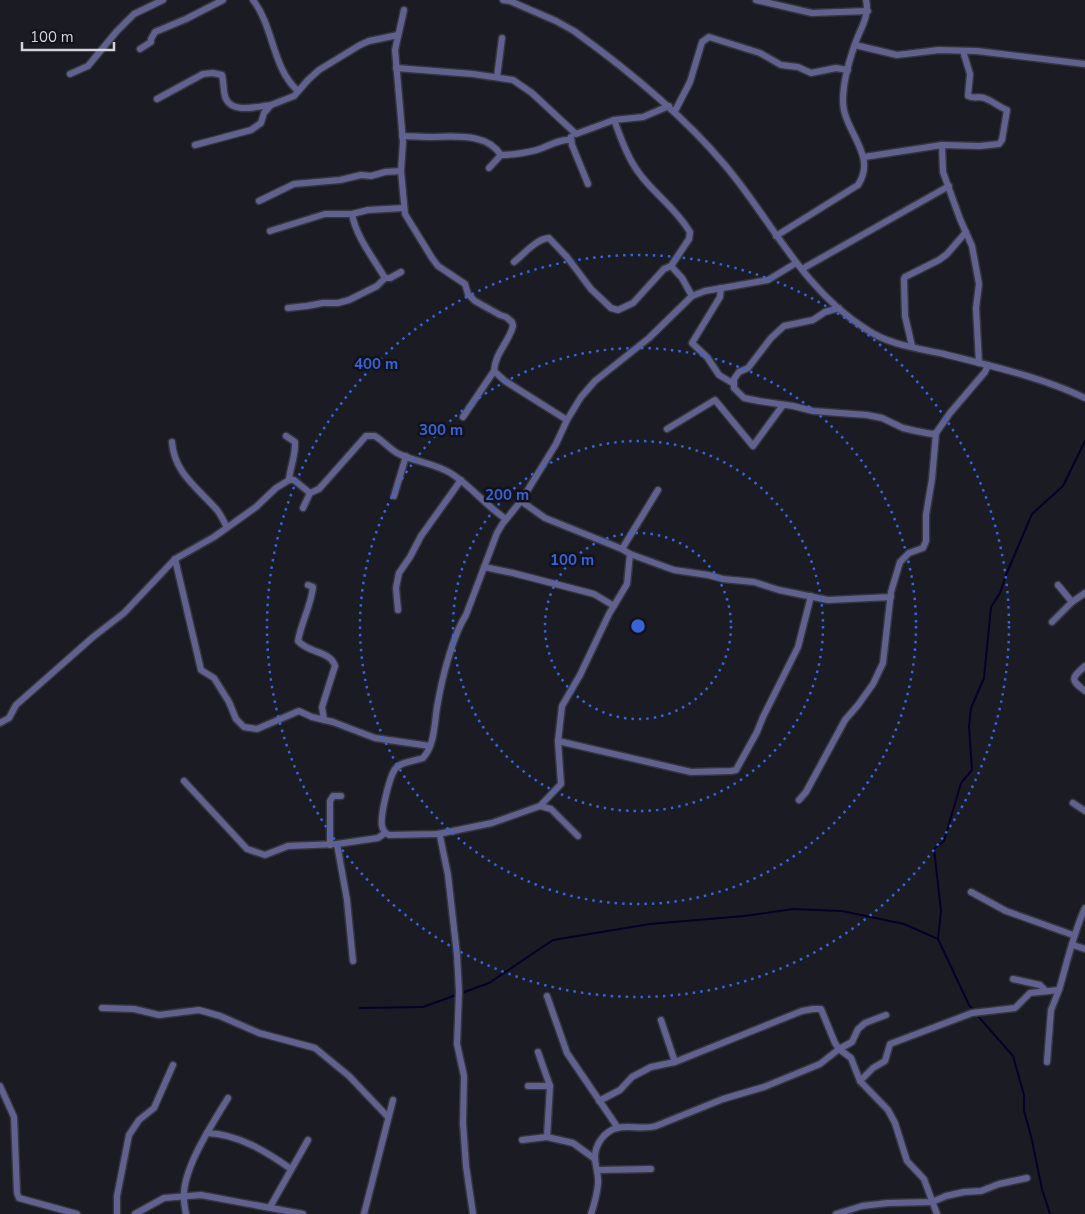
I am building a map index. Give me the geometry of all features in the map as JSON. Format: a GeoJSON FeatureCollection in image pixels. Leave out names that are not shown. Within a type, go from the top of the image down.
{"type":"FeatureCollection","features":[{"type":"Feature","properties":{"kind":"street"},"geometry":{"type":"LineString","coordinates":[[70,74],[88,66],[134,14],[163,0]]}},
{"type":"Feature","properties":{"kind":"street"},"geometry":{"type":"LineString","coordinates":[[140,49],[151,42],[155,32],[223,0]]}},
{"type":"Feature","properties":{"kind":"street"},"geometry":{"type":"LineString","coordinates":[[253,0],[265,22],[281,68],[291,85],[298,92]]}},
{"type":"Feature","properties":{"kind":"street"},"geometry":{"type":"LineString","coordinates":[[508,0],[574,31],[675,111],[724,164],[796,263],[832,303],[866,330],[894,343],[988,365],[1048,383],[1085,398]]}},
{"type":"Feature","properties":{"kind":"street"},"geometry":{"type":"LineString","coordinates":[[756,0],[812,13],[868,11]]}},
{"type":"Feature","properties":{"kind":"street"},"geometry":{"type":"LineString","coordinates":[[776,236],[858,185],[864,170],[864,157],[843,108],[843,100],[848,70],[855,45],[868,11],[866,0]]}},
{"type":"Feature","properties":{"kind":"street"},"geometry":{"type":"LineString","coordinates":[[404,10],[395,50],[402,136],[401,172],[405,214],[438,266],[465,284],[468,294],[475,301],[512,322],[512,331],[499,352],[494,364],[494,371],[463,417]]}},
{"type":"Feature","properties":{"kind":"street"},"geometry":{"type":"LineString","coordinates":[[157,99],[203,74],[212,73],[222,75],[226,99],[230,104],[238,108],[270,105],[294,96],[319,70],[360,45],[369,41],[398,35]]}},
{"type":"Feature","properties":{"kind":"street"},"geometry":{"type":"LineString","coordinates":[[675,111],[690,82],[702,42],[709,36],[760,53],[781,65],[798,67],[811,73],[836,68],[848,70]]}},
{"type":"Feature","properties":{"kind":"street"},"geometry":{"type":"LineString","coordinates":[[497,77],[502,38]]}},
{"type":"Feature","properties":{"kind":"street"},"geometry":{"type":"LineString","coordinates":[[855,45],[897,55],[940,50],[964,51],[1085,64]]}},
{"type":"Feature","properties":{"kind":"street"},"geometry":{"type":"LineString","coordinates":[[864,157],[942,145],[980,146],[998,144],[1002,140],[1007,110],[1000,108],[983,97],[971,98],[968,96],[970,74],[964,51]]}},
{"type":"Feature","properties":{"kind":"street"},"geometry":{"type":"LineString","coordinates":[[396,68],[513,80],[524,86],[576,134],[614,120],[643,117],[669,106]]}},
{"type":"Feature","properties":{"kind":"street"},"geometry":{"type":"LineString","coordinates":[[195,146],[251,130],[261,123],[264,113],[270,105]]}},
{"type":"Feature","properties":{"kind":"street"},"geometry":{"type":"LineString","coordinates":[[514,262],[536,243],[549,238],[576,268],[591,289],[611,308],[618,310],[633,303],[664,269],[671,266],[689,239],[690,232],[672,207],[630,161],[614,120]]}},
{"type":"Feature","properties":{"kind":"street"},"geometry":{"type":"LineString","coordinates":[[572,131],[571,140],[588,184]]}},
{"type":"Feature","properties":{"kind":"street"},"geometry":{"type":"LineString","coordinates":[[402,136],[469,138],[488,142],[501,155]]}},
{"type":"Feature","properties":{"kind":"street"},"geometry":{"type":"LineString","coordinates":[[489,168],[501,155],[534,151],[553,145],[565,138],[571,140]]}},
{"type":"Feature","properties":{"kind":"street"},"geometry":{"type":"LineString","coordinates":[[942,145],[943,172],[972,246],[979,284],[976,308],[979,363]]}},
{"type":"Feature","properties":{"kind":"street"},"geometry":{"type":"LineString","coordinates":[[259,201],[294,184],[340,180],[361,175],[371,176],[385,172],[401,172]]}},
{"type":"Feature","properties":{"kind":"street"},"geometry":{"type":"LineString","coordinates":[[802,269],[949,186]]}},
{"type":"Feature","properties":{"kind":"street"},"geometry":{"type":"LineString","coordinates":[[270,231],[325,214],[352,214],[368,210],[404,208]]}},
{"type":"Feature","properties":{"kind":"street"},"geometry":{"type":"LineString","coordinates":[[352,214],[361,238],[385,278]]}},
{"type":"Feature","properties":{"kind":"street"},"geometry":{"type":"LineString","coordinates":[[912,346],[905,316],[904,279],[906,276],[939,260],[947,254],[966,232]]}},
{"type":"Feature","properties":{"kind":"street"},"geometry":{"type":"LineString","coordinates":[[630,554],[627,584],[562,706],[558,741],[561,784],[540,806],[492,823],[438,834],[394,835],[385,833],[382,828],[382,819],[391,778],[394,770],[399,765],[423,758],[430,746],[438,701],[455,638],[466,615],[497,533],[521,501],[582,397],[595,381],[649,338],[692,296],[705,291],[768,280],[796,263]]}},
{"type":"Feature","properties":{"kind":"street"},"geometry":{"type":"LineString","coordinates":[[671,266],[682,278],[692,296]]}},
{"type":"Feature","properties":{"kind":"street"},"geometry":{"type":"LineString","coordinates":[[288,308],[338,303],[348,300],[377,286],[385,278],[390,278],[401,272]]}},
{"type":"Feature","properties":{"kind":"street"},"geometry":{"type":"LineString","coordinates":[[721,288],[720,297],[692,343],[707,357],[719,375],[734,384]]}},
{"type":"Feature","properties":{"kind":"street"},"geometry":{"type":"LineString","coordinates":[[839,308],[826,312],[813,320],[784,326],[771,338],[748,368],[739,372],[734,380],[734,388],[744,398],[813,411],[843,412],[874,417],[888,420],[902,428],[916,432],[932,434],[936,432]]}},
{"type":"Feature","properties":{"kind":"street"},"geometry":{"type":"LineString","coordinates":[[799,800],[806,792],[837,738],[845,720],[873,684],[883,663],[891,597],[900,562],[909,553],[923,548],[926,541],[926,515],[932,479],[936,432],[985,372],[988,365]]}},
{"type":"Feature","properties":{"kind":"street"},"geometry":{"type":"LineString","coordinates":[[494,371],[505,381],[567,420]]}},
{"type":"Feature","properties":{"kind":"street"},"geometry":{"type":"LineString","coordinates":[[667,428],[715,400],[753,446],[783,405]]}},
{"type":"Feature","properties":{"kind":"street"},"geometry":{"type":"LineString","coordinates":[[286,436],[295,442],[296,449],[290,468],[289,480]]}},
{"type":"Feature","properties":{"kind":"street"},"geometry":{"type":"LineString","coordinates":[[303,508],[310,494],[319,489],[366,436],[375,436],[397,452],[439,467],[460,480],[506,519]]}},
{"type":"Feature","properties":{"kind":"street"},"geometry":{"type":"LineString","coordinates":[[172,442],[173,456],[180,469],[218,511],[227,527]]}},
{"type":"Feature","properties":{"kind":"street"},"geometry":{"type":"LineString","coordinates":[[394,496],[406,456]]}},
{"type":"Feature","properties":{"kind":"street"},"geometry":{"type":"LineString","coordinates":[[0,724],[9,718],[16,705],[124,612],[175,559],[214,538],[256,507],[276,488],[289,480],[294,480],[310,494]]}},
{"type":"Feature","properties":{"kind":"street"},"geometry":{"type":"LineString","coordinates":[[398,610],[396,588],[399,572],[460,480]]}},
{"type":"Feature","properties":{"kind":"street"},"geometry":{"type":"LineString","coordinates":[[622,549],[658,490]]}},
{"type":"Feature","properties":{"kind":"street"},"geometry":{"type":"LineString","coordinates":[[521,501],[545,518],[630,554],[674,570],[723,579],[748,581],[779,590],[828,600],[891,597]]}},
{"type":"Feature","properties":{"kind":"street"},"geometry":{"type":"LineString","coordinates":[[175,559],[201,670],[214,678],[229,702],[236,719],[244,727],[257,729],[299,711],[312,718],[324,720],[375,738],[430,746]]}},
{"type":"Feature","properties":{"kind":"street"},"geometry":{"type":"LineString","coordinates":[[484,567],[594,594],[614,606]]}},
{"type":"Feature","properties":{"kind":"street"},"geometry":{"type":"LineString","coordinates":[[308,585],[313,587],[312,596],[298,641],[310,650],[330,656],[335,666],[322,707],[324,720]]}},
{"type":"Feature","properties":{"kind":"street"},"geometry":{"type":"LineString","coordinates":[[1058,585],[1072,602]]}},
{"type":"Feature","properties":{"kind":"street"},"geometry":{"type":"LineString","coordinates":[[1052,622],[1072,602],[1085,594]]}},
{"type":"Feature","properties":{"kind":"street"},"geometry":{"type":"LineString","coordinates":[[558,741],[691,772],[736,770],[757,732],[798,647],[811,596]]}},
{"type":"Feature","properties":{"kind":"street"},"geometry":{"type":"LineString","coordinates":[[1085,666],[1073,679],[1085,691]]}},
{"type":"Feature","properties":{"kind":"street"},"geometry":{"type":"LineString","coordinates":[[184,782],[247,849],[265,855],[288,846],[333,845],[378,838],[385,833]]}},
{"type":"Feature","properties":{"kind":"street"},"geometry":{"type":"LineString","coordinates":[[341,796],[333,796],[330,802],[333,845],[347,900],[353,960]]}},
{"type":"Feature","properties":{"kind":"street"},"geometry":{"type":"LineString","coordinates":[[1073,803],[1085,811]]}},
{"type":"Feature","properties":{"kind":"street"},"geometry":{"type":"LineString","coordinates":[[540,806],[551,809],[578,836]]}},
{"type":"Feature","properties":{"kind":"street"},"geometry":{"type":"LineString","coordinates":[[438,834],[448,876],[457,955],[459,992],[457,1044],[464,1076],[463,1124],[466,1166],[473,1214]]}},
{"type":"Feature","properties":{"kind":"street"},"geometry":{"type":"LineString","coordinates":[[971,892],[1006,911],[1073,935]]}},
{"type":"Feature","properties":{"kind":"street"},"geometry":{"type":"LineString","coordinates":[[1047,1062],[1051,1010],[1072,945],[1073,935],[1085,908]]}},
{"type":"Feature","properties":{"kind":"street"},"geometry":{"type":"LineString","coordinates":[[1072,945],[1085,949]]}},
{"type":"Feature","properties":{"kind":"street"},"geometry":{"type":"LineString","coordinates":[[1013,979],[1040,985],[1046,991]]}},
{"type":"Feature","properties":{"kind":"street"},"geometry":{"type":"LineString","coordinates":[[860,1081],[873,1068],[885,1061],[890,1044],[975,1013],[1015,1008],[1030,993],[1058,990]]}},
{"type":"Feature","properties":{"kind":"street"},"geometry":{"type":"LineString","coordinates":[[547,996],[567,1053],[618,1128]]}},
{"type":"Feature","properties":{"kind":"street"},"geometry":{"type":"LineString","coordinates":[[102,1008],[134,1009],[159,1015],[200,1010],[220,1016],[258,1033],[315,1048],[349,1076],[388,1117]]}},
{"type":"Feature","properties":{"kind":"street"},"geometry":{"type":"LineString","coordinates":[[600,1101],[620,1090],[632,1077],[651,1067],[675,1062],[802,1011],[821,1009],[839,1049],[851,1058],[860,1081],[888,1110],[895,1123],[907,1161],[924,1179],[937,1214]]}},
{"type":"Feature","properties":{"kind":"street"},"geometry":{"type":"LineString","coordinates":[[591,1214],[598,1184],[598,1170],[595,1159],[598,1144],[603,1137],[618,1128],[647,1129],[656,1126],[724,1098],[764,1087],[820,1064],[839,1049],[852,1042],[858,1030],[865,1023],[886,1015]]}},
{"type":"Feature","properties":{"kind":"street"},"geometry":{"type":"LineString","coordinates":[[661,1020],[675,1062]]}},
{"type":"Feature","properties":{"kind":"street"},"geometry":{"type":"LineString","coordinates":[[538,1052],[550,1086],[547,1137]]}},
{"type":"Feature","properties":{"kind":"street"},"geometry":{"type":"LineString","coordinates":[[117,1214],[117,1196],[129,1135],[139,1120],[154,1108],[173,1066]]}},
{"type":"Feature","properties":{"kind":"street"},"geometry":{"type":"LineString","coordinates":[[0,1086],[14,1117],[16,1193],[18,1198],[77,1214]]}},
{"type":"Feature","properties":{"kind":"street"},"geometry":{"type":"LineString","coordinates":[[528,1086],[550,1086]]}},
{"type":"Feature","properties":{"kind":"street"},"geometry":{"type":"LineString","coordinates":[[186,1214],[184,1196],[190,1169],[207,1133],[228,1098]]}},
{"type":"Feature","properties":{"kind":"street"},"geometry":{"type":"LineString","coordinates":[[364,1214],[393,1100]]}},
{"type":"Feature","properties":{"kind":"street"},"geometry":{"type":"LineString","coordinates":[[207,1133],[215,1133],[258,1147],[292,1169]]}},
{"type":"Feature","properties":{"kind":"street"},"geometry":{"type":"LineString","coordinates":[[522,1140],[547,1137],[573,1143],[595,1159]]}},
{"type":"Feature","properties":{"kind":"street"},"geometry":{"type":"LineString","coordinates":[[270,1207],[308,1140]]}},
{"type":"Feature","properties":{"kind":"street"},"geometry":{"type":"LineString","coordinates":[[598,1170],[651,1169]]}},
{"type":"Feature","properties":{"kind":"street"},"geometry":{"type":"LineString","coordinates":[[836,1214],[862,1206],[888,1203],[932,1202],[946,1196],[981,1191],[1000,1184],[1027,1178]]}},
{"type":"Feature","properties":{"kind":"street"},"geometry":{"type":"LineString","coordinates":[[135,1214],[164,1198],[201,1195],[303,1214]]}},
{"type":"Feature","properties":{"kind":"waterway"},"geometry":{"type":"LineString","coordinates":[[974,1011],[969,1005],[938,939],[941,911],[934,849],[944,841],[961,783],[972,770],[969,726],[971,708],[984,678],[991,607],[1000,593],[1032,514],[1063,486],[1085,441]]}},
{"type":"Feature","properties":{"kind":"waterway"},"geometry":{"type":"LineString","coordinates":[[360,1008],[423,1007],[489,983],[553,940],[650,924],[744,916],[793,909],[842,911],[904,924],[938,939]]}},
{"type":"Feature","properties":{"kind":"waterway"},"geometry":{"type":"LineString","coordinates":[[977,1015],[1013,1056],[1024,1095],[1024,1111],[1042,1189],[1050,1214]]}}]}
